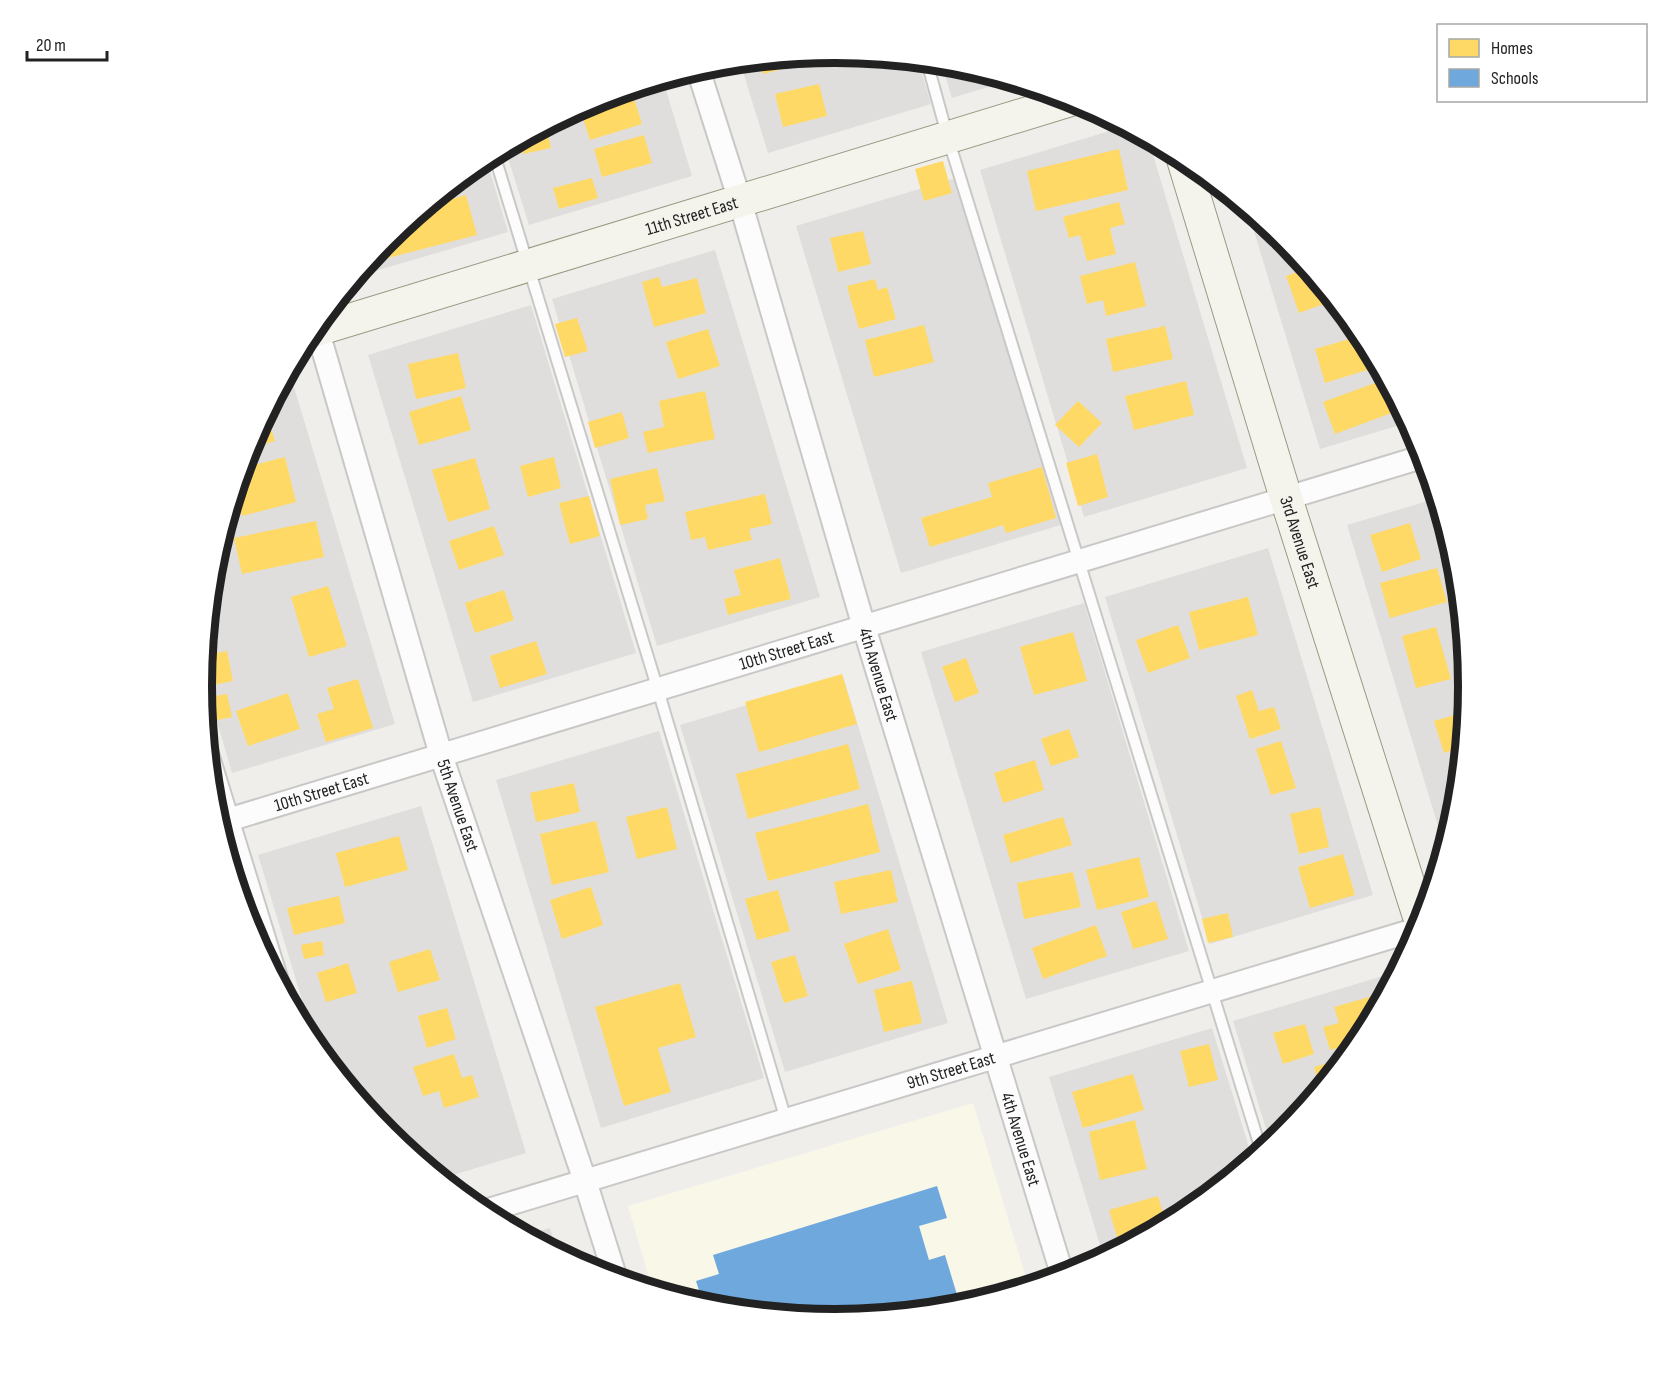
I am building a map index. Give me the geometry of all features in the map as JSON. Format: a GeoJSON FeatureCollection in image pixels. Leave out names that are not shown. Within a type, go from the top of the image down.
{"type":"FeatureCollection","features":[{"type":"Feature","properties":{"kind":"street","name":"4th Avenue East"},"geometry":{"type":"LineString","coordinates":[[701,78],[740,201],[864,627],[1061,1268]]}},
{"type":"Feature","properties":{"kind":"street","name":"11th Street East"},"geometry":{"type":"LineString","coordinates":[[328,325],[1058,104]]}},
{"type":"Feature","properties":{"kind":"street","name":"3rd Avenue East"},"geometry":{"type":"LineString","coordinates":[[1187,171],[1286,498],[1417,911]]}},
{"type":"Feature","properties":{"kind":"street","name":"5th Avenue East"},"geometry":{"type":"LineString","coordinates":[[317,340],[441,755],[613,1269]]}},
{"type":"Feature","properties":{"kind":"street","name":"10th Street East"},"geometry":{"type":"LineString","coordinates":[[227,820],[1416,459]]}},
{"type":"Feature","properties":{"kind":"street","name":"9th Street East"},"geometry":{"type":"LineString","coordinates":[[494,1208],[1409,931]]}},
{"type":"Feature","properties":{"kind":"lane"},"geometry":{"type":"LineString","coordinates":[[929,70],[948,138],[1259,1143]]}},
{"type":"Feature","properties":{"kind":"lane"},"geometry":{"type":"LineString","coordinates":[[497,163],[658,690],[786,1120]]}},
{"type":"Feature","properties":{"kind":"lane"},"geometry":{"type":"LineString","coordinates":[[230,836],[273,955]]}},
{"type":"Feature","properties":{"kind":"shaded area"},"geometry":{"type":"Polygon","coordinates":[[[836,63],[920,69],[931,104],[768,153],[742,70],[795,64],[836,63]]]}},
{"type":"Feature","properties":{"kind":"shaded area"},"geometry":{"type":"Polygon","coordinates":[[[944,73],[997,84],[952,98],[944,73]]]}},
{"type":"Feature","properties":{"kind":"shaded area"},"geometry":{"type":"Polygon","coordinates":[[[665,87],[692,176],[529,225],[508,157],[560,127],[597,110],[665,87]]]}},
{"type":"Feature","properties":{"kind":"shaded area"},"geometry":{"type":"Polygon","coordinates":[[[1115,129],[1152,150],[1247,468],[1084,517],[980,170],[1115,129]]]}},
{"type":"Feature","properties":{"kind":"shaded area"},"geometry":{"type":"Polygon","coordinates":[[[489,168],[508,232],[369,273],[424,218],[489,168]]]}},
{"type":"Feature","properties":{"kind":"shaded area"},"geometry":{"type":"Polygon","coordinates":[[[959,177],[1064,524],[901,573],[796,226],[959,177]]]}},
{"type":"Feature","properties":{"kind":"shaded area"},"geometry":{"type":"Polygon","coordinates":[[[1251,222],[1304,275],[1330,307],[1354,340],[1401,425],[1320,449],[1251,222]]]}},
{"type":"Feature","properties":{"kind":"shaded area"},"geometry":{"type":"Polygon","coordinates":[[[715,250],[820,597],[657,646],[552,299],[715,250]]]}},
{"type":"Feature","properties":{"kind":"shaded area"},"geometry":{"type":"Polygon","coordinates":[[[531,305],[636,653],[473,702],[368,355],[531,305]]]}},
{"type":"Feature","properties":{"kind":"shaded area"},"geometry":{"type":"Polygon","coordinates":[[[292,382],[395,724],[232,773],[212,706],[213,646],[217,605],[233,525],[245,486],[259,448],[292,382]]]}},
{"type":"Feature","properties":{"kind":"shaded area"},"geometry":{"type":"Polygon","coordinates":[[[1430,500],[1438,525],[1454,605],[1459,686],[1454,768],[1441,835],[1347,525],[1430,500]]]}},
{"type":"Feature","properties":{"kind":"shaded area"},"geometry":{"type":"Polygon","coordinates":[[[1268,548],[1373,895],[1210,944],[1105,597],[1268,548]]]}},
{"type":"Feature","properties":{"kind":"shaded area"},"geometry":{"type":"Polygon","coordinates":[[[1084,603],[1189,951],[1026,999],[921,652],[1084,603]]]}},
{"type":"Feature","properties":{"kind":"shaded area"},"geometry":{"type":"Polygon","coordinates":[[[843,676],[948,1023],[785,1072],[680,725],[843,676]]]}},
{"type":"Feature","properties":{"kind":"shaded area"},"geometry":{"type":"Polygon","coordinates":[[[659,731],[764,1078],[601,1128],[496,780],[659,731]]]}},
{"type":"Feature","properties":{"kind":"shaded area"},"geometry":{"type":"Polygon","coordinates":[[[421,806],[526,1153],[450,1176],[424,1155],[367,1098],[341,1066],[307,1017],[258,855],[421,806]]]}},
{"type":"Feature","properties":{"kind":"shaded area"},"geometry":{"type":"Polygon","coordinates":[[[1388,974],[1354,1033],[1330,1066],[1304,1098],[1268,1135],[1233,1021],[1388,974]]]}},
{"type":"Feature","properties":{"kind":"shaded area"},"geometry":{"type":"Polygon","coordinates":[[[1212,1028],[1250,1152],[1182,1205],[1102,1250],[1049,1077],[1212,1028]]]}},
{"type":"Feature","properties":{"kind":"shaded area"},"geometry":{"type":"Polygon","coordinates":[[[973,1103],[1027,1280],[957,1298],[876,1309],[795,1309],[714,1298],[650,1282],[628,1206],[973,1103]]]}},
{"type":"Feature","properties":{"kind":"shaded area"},"geometry":{"type":"Polygon","coordinates":[[[550,1228],[554,1243],[535,1232],[550,1228]]]}},
{"type":"Feature","properties":{"kind":"building: Homes"},"geometry":{"type":"Polygon","coordinates":[[[802,64],[763,74],[761,67],[802,64]]]}},
{"type":"Feature","properties":{"kind":"building: Homes"},"geometry":{"type":"Polygon","coordinates":[[[819,84],[827,116],[783,127],[775,94],[819,84]]]}},
{"type":"Feature","properties":{"kind":"building: Homes"},"geometry":{"type":"Polygon","coordinates":[[[633,97],[642,124],[590,140],[582,117],[633,97]]]}},
{"type":"Feature","properties":{"kind":"building: Homes"},"geometry":{"type":"Polygon","coordinates":[[[548,134],[551,148],[523,154],[521,149],[548,134]]]}},
{"type":"Feature","properties":{"kind":"building: Homes"},"geometry":{"type":"Polygon","coordinates":[[[644,135],[652,163],[602,177],[594,149],[644,135]]]}},
{"type":"Feature","properties":{"kind":"building: Homes"},"geometry":{"type":"Polygon","coordinates":[[[1119,149],[1128,190],[1036,211],[1027,171],[1119,149]]]}},
{"type":"Feature","properties":{"kind":"building: Homes"},"geometry":{"type":"Polygon","coordinates":[[[943,161],[952,193],[924,201],[915,169],[943,161]]]}},
{"type":"Feature","properties":{"kind":"building: Homes"},"geometry":{"type":"Polygon","coordinates":[[[592,178],[598,198],[559,209],[553,188],[592,178]]]}},
{"type":"Feature","properties":{"kind":"building: Homes"},"geometry":{"type":"Polygon","coordinates":[[[466,195],[477,235],[384,259],[424,218],[445,201],[466,195]]]}},
{"type":"Feature","properties":{"kind":"building: Homes"},"geometry":{"type":"Polygon","coordinates":[[[1119,202],[1125,224],[1110,228],[1116,254],[1087,261],[1080,235],[1069,238],[1063,217],[1119,202]]]}},
{"type":"Feature","properties":{"kind":"building: Homes"},"geometry":{"type":"Polygon","coordinates":[[[863,231],[871,264],[838,272],[830,238],[863,231]]]}},
{"type":"Feature","properties":{"kind":"building: Homes"},"geometry":{"type":"Polygon","coordinates":[[[1135,262],[1146,306],[1106,316],[1103,300],[1087,304],[1080,276],[1135,262]]]}},
{"type":"Feature","properties":{"kind":"building: Homes"},"geometry":{"type":"Polygon","coordinates":[[[1300,271],[1327,303],[1299,313],[1286,276],[1300,271]]]}},
{"type":"Feature","properties":{"kind":"building: Homes"},"geometry":{"type":"Polygon","coordinates":[[[659,277],[662,287],[697,278],[706,313],[654,327],[642,282],[659,277]]]}},
{"type":"Feature","properties":{"kind":"building: Homes"},"geometry":{"type":"Polygon","coordinates":[[[875,279],[878,290],[887,287],[896,319],[859,329],[847,286],[875,279]]]}},
{"type":"Feature","properties":{"kind":"building: Homes"},"geometry":{"type":"Polygon","coordinates":[[[577,318],[588,351],[565,357],[555,324],[577,318]]]}},
{"type":"Feature","properties":{"kind":"building: Homes"},"geometry":{"type":"Polygon","coordinates":[[[924,325],[934,362],[874,377],[865,340],[924,325]]]}},
{"type":"Feature","properties":{"kind":"building: Homes"},"geometry":{"type":"Polygon","coordinates":[[[1165,326],[1173,359],[1113,372],[1106,339],[1165,326]]]}},
{"type":"Feature","properties":{"kind":"building: Homes"},"geometry":{"type":"Polygon","coordinates":[[[708,329],[720,366],[678,379],[666,342],[708,329]]]}},
{"type":"Feature","properties":{"kind":"building: Homes"},"geometry":{"type":"Polygon","coordinates":[[[1353,338],[1371,369],[1325,383],[1315,349],[1353,338]]]}},
{"type":"Feature","properties":{"kind":"building: Homes"},"geometry":{"type":"Polygon","coordinates":[[[458,353],[466,388],[416,399],[408,364],[458,353]]]}},
{"type":"Feature","properties":{"kind":"building: Homes"},"geometry":{"type":"Polygon","coordinates":[[[1186,381],[1194,415],[1134,430],[1125,396],[1186,381]]]}},
{"type":"Feature","properties":{"kind":"building: Homes"},"geometry":{"type":"Polygon","coordinates":[[[1379,382],[1395,412],[1335,434],[1323,402],[1379,382]]]}},
{"type":"Feature","properties":{"kind":"building: Homes"},"geometry":{"type":"Polygon","coordinates":[[[705,391],[715,439],[648,453],[643,432],[664,427],[659,401],[705,391]]]}},
{"type":"Feature","properties":{"kind":"building: Homes"},"geometry":{"type":"Polygon","coordinates":[[[461,396],[471,430],[419,445],[409,412],[461,396]]]}},
{"type":"Feature","properties":{"kind":"building: Homes"},"geometry":{"type":"Polygon","coordinates":[[[1078,401],[1102,423],[1079,447],[1055,425],[1078,401]]]}},
{"type":"Feature","properties":{"kind":"building: Homes"},"geometry":{"type":"Polygon","coordinates":[[[622,412],[629,438],[595,448],[588,422],[622,412]]]}},
{"type":"Feature","properties":{"kind":"building: Homes"},"geometry":{"type":"Polygon","coordinates":[[[270,425],[275,441],[260,445],[270,425]]]}},
{"type":"Feature","properties":{"kind":"building: Homes"},"geometry":{"type":"Polygon","coordinates":[[[1097,454],[1108,497],[1078,506],[1066,463],[1097,454]]]}},
{"type":"Feature","properties":{"kind":"building: Homes"},"geometry":{"type":"Polygon","coordinates":[[[285,457],[296,502],[242,516],[239,506],[253,465],[285,457]]]}},
{"type":"Feature","properties":{"kind":"building: Homes"},"geometry":{"type":"Polygon","coordinates":[[[554,457],[561,488],[528,497],[520,466],[554,457]]]}},
{"type":"Feature","properties":{"kind":"building: Homes"},"geometry":{"type":"Polygon","coordinates":[[[475,458],[490,509],[448,522],[432,470],[475,458]]]}},
{"type":"Feature","properties":{"kind":"building: Homes"},"geometry":{"type":"Polygon","coordinates":[[[1042,467],[1056,518],[1006,533],[1003,525],[930,547],[921,518],[992,497],[988,483],[1042,467]]]}},
{"type":"Feature","properties":{"kind":"building: Homes"},"geometry":{"type":"Polygon","coordinates":[[[657,468],[665,501],[645,505],[648,519],[620,525],[610,479],[657,468]]]}},
{"type":"Feature","properties":{"kind":"building: Homes"},"geometry":{"type":"Polygon","coordinates":[[[765,494],[772,524],[749,529],[752,540],[708,550],[705,537],[691,540],[685,512],[765,494]]]}},
{"type":"Feature","properties":{"kind":"building: Homes"},"geometry":{"type":"Polygon","coordinates":[[[589,496],[600,536],[570,544],[559,503],[589,496]]]}},
{"type":"Feature","properties":{"kind":"building: Homes"},"geometry":{"type":"Polygon","coordinates":[[[316,521],[324,557],[242,574],[234,538],[316,521]]]}},
{"type":"Feature","properties":{"kind":"building: Homes"},"geometry":{"type":"Polygon","coordinates":[[[1410,523],[1421,559],[1382,572],[1370,535],[1410,523]]]}},
{"type":"Feature","properties":{"kind":"building: Homes"},"geometry":{"type":"Polygon","coordinates":[[[494,526],[504,555],[459,570],[449,541],[494,526]]]}},
{"type":"Feature","properties":{"kind":"building: Homes"},"geometry":{"type":"Polygon","coordinates":[[[780,558],[791,599],[728,615],[724,599],[741,595],[734,570],[780,558]]]}},
{"type":"Feature","properties":{"kind":"building: Homes"},"geometry":{"type":"Polygon","coordinates":[[[1437,568],[1447,602],[1390,618],[1380,583],[1437,568]]]}},
{"type":"Feature","properties":{"kind":"building: Homes"},"geometry":{"type":"Polygon","coordinates":[[[328,586],[347,646],[309,657],[291,597],[328,586]]]}},
{"type":"Feature","properties":{"kind":"building: Homes"},"geometry":{"type":"Polygon","coordinates":[[[504,590],[514,620],[475,633],[465,603],[504,590]]]}},
{"type":"Feature","properties":{"kind":"building: Homes"},"geometry":{"type":"Polygon","coordinates":[[[1248,597],[1258,635],[1199,650],[1189,612],[1248,597]]]}},
{"type":"Feature","properties":{"kind":"building: Homes"},"geometry":{"type":"Polygon","coordinates":[[[1178,625],[1190,658],[1148,673],[1136,640],[1178,625]]]}},
{"type":"Feature","properties":{"kind":"building: Homes"},"geometry":{"type":"Polygon","coordinates":[[[1436,627],[1451,679],[1416,688],[1402,636],[1436,627]]]}},
{"type":"Feature","properties":{"kind":"building: Homes"},"geometry":{"type":"Polygon","coordinates":[[[1073,632],[1087,681],[1034,695],[1020,647],[1073,632]]]}},
{"type":"Feature","properties":{"kind":"building: Homes"},"geometry":{"type":"Polygon","coordinates":[[[536,641],[547,674],[500,688],[490,656],[536,641]]]}},
{"type":"Feature","properties":{"kind":"building: Homes"},"geometry":{"type":"Polygon","coordinates":[[[227,651],[233,681],[212,685],[213,654],[227,651]]]}},
{"type":"Feature","properties":{"kind":"building: Homes"},"geometry":{"type":"Polygon","coordinates":[[[966,658],[979,693],[955,702],[942,667],[966,658]]]}},
{"type":"Feature","properties":{"kind":"building: Homes"},"geometry":{"type":"Polygon","coordinates":[[[842,674],[857,724],[759,752],[745,702],[842,674]]]}},
{"type":"Feature","properties":{"kind":"building: Homes"},"geometry":{"type":"Polygon","coordinates":[[[358,679],[373,728],[326,742],[317,714],[334,709],[327,688],[358,679]]]}},
{"type":"Feature","properties":{"kind":"building: Homes"},"geometry":{"type":"Polygon","coordinates":[[[1252,690],[1259,711],[1274,707],[1281,729],[1250,739],[1236,696],[1252,690]]]}},
{"type":"Feature","properties":{"kind":"building: Homes"},"geometry":{"type":"Polygon","coordinates":[[[288,693],[300,729],[248,746],[236,711],[288,693]]]}},
{"type":"Feature","properties":{"kind":"building: Homes"},"geometry":{"type":"Polygon","coordinates":[[[227,694],[232,717],[213,721],[212,696],[227,694]]]}},
{"type":"Feature","properties":{"kind":"building: Homes"},"geometry":{"type":"Polygon","coordinates":[[[1458,714],[1456,749],[1444,753],[1434,721],[1458,714]]]}},
{"type":"Feature","properties":{"kind":"building: Homes"},"geometry":{"type":"Polygon","coordinates":[[[1069,729],[1079,757],[1051,766],[1041,739],[1069,729]]]}},
{"type":"Feature","properties":{"kind":"building: Homes"},"geometry":{"type":"Polygon","coordinates":[[[1281,741],[1296,788],[1271,795],[1256,749],[1281,741]]]}},
{"type":"Feature","properties":{"kind":"building: Homes"},"geometry":{"type":"Polygon","coordinates":[[[848,744],[860,789],[748,819],[736,774],[848,744]]]}},
{"type":"Feature","properties":{"kind":"building: Homes"},"geometry":{"type":"Polygon","coordinates":[[[1035,760],[1044,790],[1003,803],[994,773],[1035,760]]]}},
{"type":"Feature","properties":{"kind":"building: Homes"},"geometry":{"type":"Polygon","coordinates":[[[574,783],[580,812],[536,822],[530,793],[574,783]]]}},
{"type":"Feature","properties":{"kind":"building: Homes"},"geometry":{"type":"Polygon","coordinates":[[[868,804],[880,852],[768,881],[755,833],[868,804]]]}},
{"type":"Feature","properties":{"kind":"building: Homes"},"geometry":{"type":"Polygon","coordinates":[[[667,807],[677,849],[637,859],[626,817],[667,807]]]}},
{"type":"Feature","properties":{"kind":"building: Homes"},"geometry":{"type":"Polygon","coordinates":[[[1320,807],[1329,847],[1299,854],[1290,814],[1320,807]]]}},
{"type":"Feature","properties":{"kind":"building: Homes"},"geometry":{"type":"Polygon","coordinates":[[[1063,817],[1072,845],[1011,863],[1003,835],[1063,817]]]}},
{"type":"Feature","properties":{"kind":"building: Homes"},"geometry":{"type":"Polygon","coordinates":[[[596,821],[609,872],[552,885],[540,834],[596,821]]]}},
{"type":"Feature","properties":{"kind":"building: Homes"},"geometry":{"type":"Polygon","coordinates":[[[399,836],[408,870],[345,887],[336,853],[399,836]]]}},
{"type":"Feature","properties":{"kind":"building: Homes"},"geometry":{"type":"Polygon","coordinates":[[[1343,854],[1355,895],[1310,908],[1298,867],[1343,854]]]}},
{"type":"Feature","properties":{"kind":"building: Homes"},"geometry":{"type":"Polygon","coordinates":[[[1139,857],[1149,897],[1097,910],[1086,870],[1139,857]]]}},
{"type":"Feature","properties":{"kind":"building: Homes"},"geometry":{"type":"Polygon","coordinates":[[[891,870],[898,902],[841,914],[834,882],[891,870]]]}},
{"type":"Feature","properties":{"kind":"building: Homes"},"geometry":{"type":"Polygon","coordinates":[[[1073,872],[1081,907],[1024,919],[1017,883],[1073,872]]]}},
{"type":"Feature","properties":{"kind":"building: Homes"},"geometry":{"type":"Polygon","coordinates":[[[591,887],[603,925],[562,939],[550,900],[591,887]]]}},
{"type":"Feature","properties":{"kind":"building: Homes"},"geometry":{"type":"Polygon","coordinates":[[[778,890],[790,931],[757,940],[745,899],[778,890]]]}},
{"type":"Feature","properties":{"kind":"building: Homes"},"geometry":{"type":"Polygon","coordinates":[[[339,896],[345,923],[294,935],[287,908],[339,896]]]}},
{"type":"Feature","properties":{"kind":"building: Homes"},"geometry":{"type":"Polygon","coordinates":[[[1156,901],[1168,939],[1133,949],[1121,912],[1156,901]]]}},
{"type":"Feature","properties":{"kind":"building: Homes"},"geometry":{"type":"Polygon","coordinates":[[[1228,913],[1233,937],[1208,943],[1202,919],[1228,913]]]}},
{"type":"Feature","properties":{"kind":"building: Homes"},"geometry":{"type":"Polygon","coordinates":[[[1096,925],[1107,956],[1043,979],[1032,948],[1096,925]]]}},
{"type":"Feature","properties":{"kind":"building: Homes"},"geometry":{"type":"Polygon","coordinates":[[[888,929],[901,970],[858,984],[844,944],[888,929]]]}},
{"type":"Feature","properties":{"kind":"building: Homes"},"geometry":{"type":"Polygon","coordinates":[[[322,941],[324,955],[304,959],[301,945],[322,941]]]}},
{"type":"Feature","properties":{"kind":"building: Homes"},"geometry":{"type":"Polygon","coordinates":[[[430,949],[440,980],[398,992],[389,962],[430,949]]]}},
{"type":"Feature","properties":{"kind":"building: Homes"},"geometry":{"type":"Polygon","coordinates":[[[795,955],[808,996],[784,1003],[771,962],[795,955]]]}},
{"type":"Feature","properties":{"kind":"building: Homes"},"geometry":{"type":"Polygon","coordinates":[[[348,963],[357,993],[326,1002],[317,973],[348,963]]]}},
{"type":"Feature","properties":{"kind":"building: Homes"},"geometry":{"type":"Polygon","coordinates":[[[912,981],[922,1023],[884,1032],[874,990],[912,981]]]}},
{"type":"Feature","properties":{"kind":"building: Homes"},"geometry":{"type":"Polygon","coordinates":[[[680,983],[696,1037],[658,1048],[671,1092],[624,1106],[595,1007],[680,983]]]}},
{"type":"Feature","properties":{"kind":"building: Homes"},"geometry":{"type":"Polygon","coordinates":[[[1377,995],[1344,1046],[1330,1050],[1323,1027],[1339,1023],[1334,1007],[1377,995]]]}},
{"type":"Feature","properties":{"kind":"building: Homes"},"geometry":{"type":"Polygon","coordinates":[[[447,1008],[456,1039],[427,1048],[418,1016],[447,1008]]]}},
{"type":"Feature","properties":{"kind":"building: Homes"},"geometry":{"type":"Polygon","coordinates":[[[1305,1024],[1314,1054],[1283,1064],[1273,1033],[1305,1024]]]}},
{"type":"Feature","properties":{"kind":"building: Homes"},"geometry":{"type":"Polygon","coordinates":[[[1209,1044],[1218,1080],[1189,1087],[1180,1051],[1209,1044]]]}},
{"type":"Feature","properties":{"kind":"building: Homes"},"geometry":{"type":"Polygon","coordinates":[[[454,1054],[462,1078],[472,1075],[479,1097],[444,1108],[439,1091],[423,1096],[413,1067],[454,1054]]]}},
{"type":"Feature","properties":{"kind":"building: Homes"},"geometry":{"type":"Polygon","coordinates":[[[1333,1062],[1318,1081],[1314,1067],[1333,1062]]]}},
{"type":"Feature","properties":{"kind":"building: Homes"},"geometry":{"type":"Polygon","coordinates":[[[1133,1074],[1144,1110],[1083,1128],[1072,1092],[1133,1074]]]}},
{"type":"Feature","properties":{"kind":"building: Homes"},"geometry":{"type":"Polygon","coordinates":[[[1135,1120],[1147,1169],[1100,1180],[1089,1132],[1135,1120]]]}},
{"type":"Feature","properties":{"kind":"building: Homes"},"geometry":{"type":"Polygon","coordinates":[[[1158,1196],[1164,1216],[1138,1231],[1117,1237],[1109,1210],[1158,1196]]]}},
{"type":"Feature","properties":{"kind":"building: Schools"},"geometry":{"type":"Polygon","coordinates":[[[937,1186],[947,1218],[919,1226],[929,1260],[945,1255],[958,1298],[876,1309],[795,1309],[754,1305],[700,1295],[696,1281],[719,1274],[713,1255],[937,1186]]]}}]}
